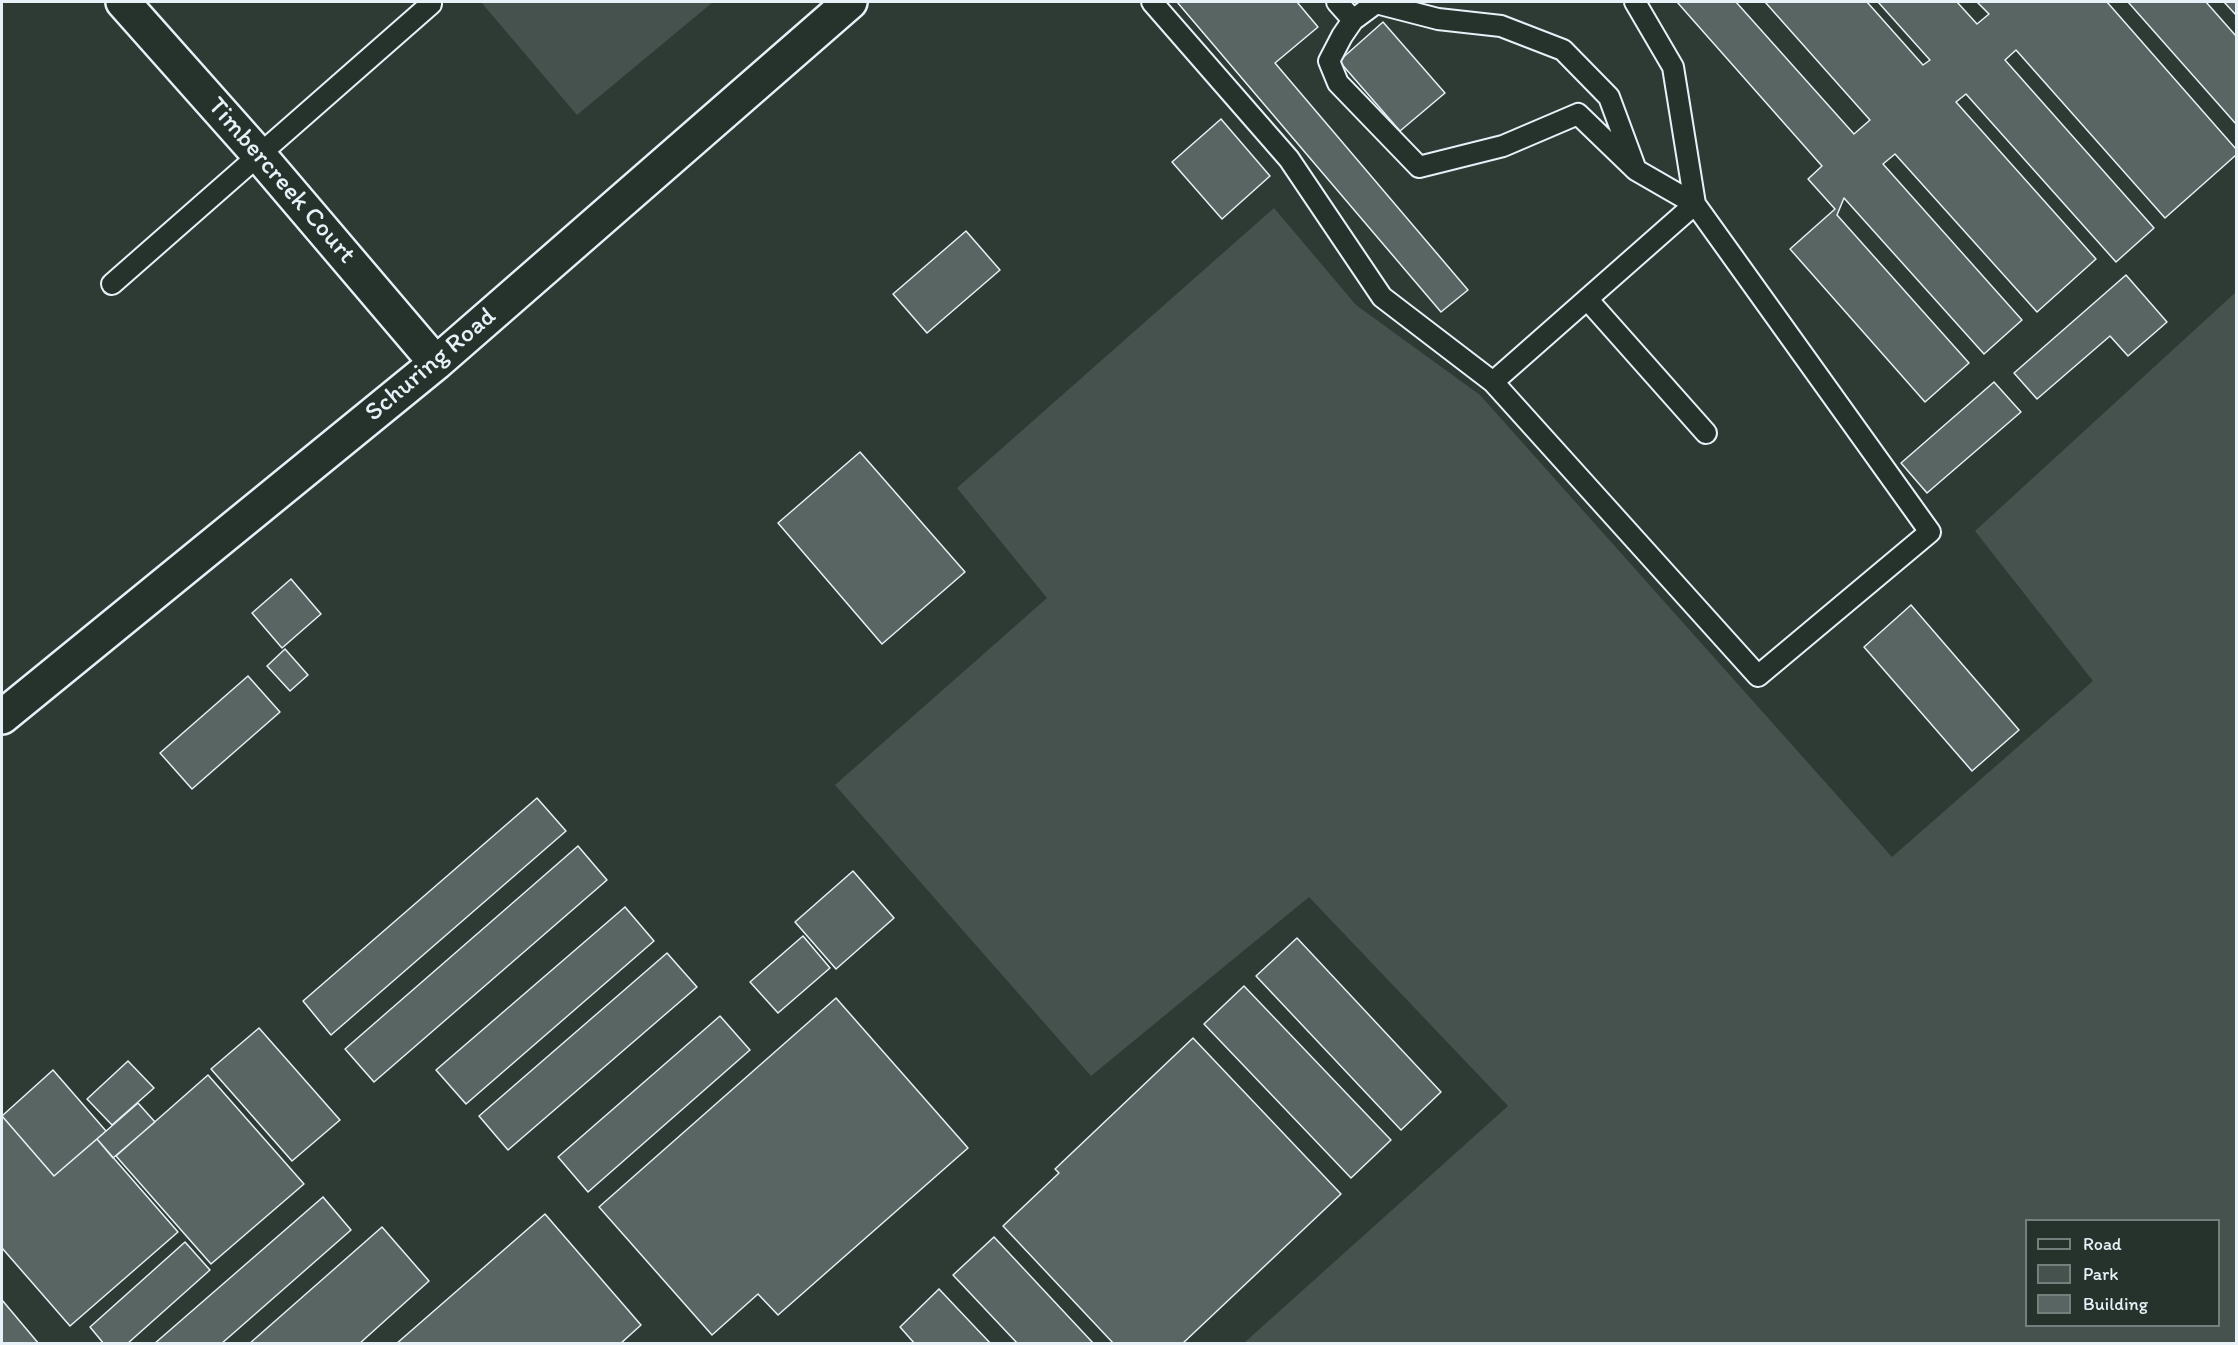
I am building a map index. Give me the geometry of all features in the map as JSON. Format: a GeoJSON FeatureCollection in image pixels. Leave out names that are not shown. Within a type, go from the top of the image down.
{"type":"FeatureCollection","features":[{"type":"Feature","properties":{"kind":"street","name":"Timbercreek Court"},"geometry":{"type":"LineString","coordinates":[[123,2],[259,155],[436,363]]}},
{"type":"Feature","properties":{"kind":"street","name":"Schuring Road"},"geometry":{"type":"LineString","coordinates":[[2,717],[436,363],[850,2]]}},
{"type":"Feature","properties":{"kind":"lane"},"geometry":{"type":"LineString","coordinates":[[1152,2],[1289,159],[1382,297],[1494,382],[1758,676],[1930,532],[1695,204],[1636,170],[1578,114],[1503,146],[1419,167],[1338,83],[1329,61],[1353,20],[1376,3],[1438,19],[1501,26],[1563,50],[1609,97],[1636,170]]}},
{"type":"Feature","properties":{"kind":"lane"},"geometry":{"type":"LineString","coordinates":[[1337,2],[1353,20]]}},
{"type":"Feature","properties":{"kind":"lane"},"geometry":{"type":"LineString","coordinates":[[1635,2],[1673,67],[1695,204]]}},
{"type":"Feature","properties":{"kind":"lane"},"geometry":{"type":"LineString","coordinates":[[112,284],[431,4]]}},
{"type":"Feature","properties":{"kind":"lane"},"geometry":{"type":"LineString","coordinates":[[1494,382],[1695,204]]}},
{"type":"Feature","properties":{"kind":"lane"},"geometry":{"type":"LineString","coordinates":[[1587,299],[1706,433]]}},
{"type":"Feature","properties":{"kind":"green space"},"geometry":{"type":"Polygon","coordinates":[[[481,2],[713,2],[577,115],[481,2]]]}},
{"type":"Feature","properties":{"kind":"green space"},"geometry":{"type":"Polygon","coordinates":[[[1274,208],[1356,305],[1480,395],[1892,857],[2093,681],[1975,531],[2236,292],[2236,1343],[1244,1343],[1508,1106],[1309,897],[1091,1076],[835,785],[1047,598],[957,488],[1274,208]]]}},
{"type":"Feature","properties":{"kind":"building"},"geometry":{"type":"Polygon","coordinates":[[[1177,2],[1297,2],[1318,27],[1275,63],[1468,290],[1441,312],[1177,2]]]}},
{"type":"Feature","properties":{"kind":"building"},"geometry":{"type":"Polygon","coordinates":[[[1677,2],[1736,2],[1854,134],[1870,120],[1765,2],[1867,2],[1923,65],[1930,60],[1878,2],[1957,2],[1977,24],[1989,14],[1977,2],[2107,2],[2236,149],[2236,155],[2165,218],[2016,50],[2005,60],[2154,228],[2116,262],[1966,94],[1956,102],[2096,259],[2037,312],[1895,154],[1883,164],[2022,320],[1984,354],[1844,198],[1837,215],[1969,363],[1925,402],[1790,249],[1835,209],[1808,179],[1822,166],[1677,2]]]}},
{"type":"Feature","properties":{"kind":"building"},"geometry":{"type":"Polygon","coordinates":[[[2128,2],[2206,2],[2236,36],[2236,124],[2128,2]]]}},
{"type":"Feature","properties":{"kind":"building"},"geometry":{"type":"Polygon","coordinates":[[[2224,2],[2236,2],[2236,15],[2224,2]]]}},
{"type":"Feature","properties":{"kind":"building"},"geometry":{"type":"Polygon","coordinates":[[[1383,22],[1445,93],[1400,131],[1339,61],[1383,22]]]}},
{"type":"Feature","properties":{"kind":"building"},"geometry":{"type":"Polygon","coordinates":[[[1221,119],[1270,176],[1222,219],[1172,162],[1221,119]]]}},
{"type":"Feature","properties":{"kind":"building"},"geometry":{"type":"Polygon","coordinates":[[[966,231],[1000,270],[927,333],[893,294],[966,231]]]}},
{"type":"Feature","properties":{"kind":"building"},"geometry":{"type":"Polygon","coordinates":[[[2126,275],[2167,322],[2128,356],[2110,336],[2037,399],[2014,373],[2126,275]]]}},
{"type":"Feature","properties":{"kind":"building"},"geometry":{"type":"Polygon","coordinates":[[[1994,382],[2021,412],[1927,493],[1901,463],[1994,382]]]}},
{"type":"Feature","properties":{"kind":"building"},"geometry":{"type":"Polygon","coordinates":[[[860,452],[965,572],[882,644],[778,523],[860,452]]]}},
{"type":"Feature","properties":{"kind":"building"},"geometry":{"type":"Polygon","coordinates":[[[291,579],[321,614],[282,648],[252,613],[291,579]]]}},
{"type":"Feature","properties":{"kind":"building"},"geometry":{"type":"Polygon","coordinates":[[[1911,605],[2019,730],[1972,771],[1864,647],[1911,605]]]}},
{"type":"Feature","properties":{"kind":"building"},"geometry":{"type":"Polygon","coordinates":[[[285,649],[308,675],[290,691],[267,666],[285,649]]]}},
{"type":"Feature","properties":{"kind":"building"},"geometry":{"type":"Polygon","coordinates":[[[248,676],[280,712],[192,789],[160,753],[248,676]]]}},
{"type":"Feature","properties":{"kind":"building"},"geometry":{"type":"Polygon","coordinates":[[[537,798],[566,831],[331,1035],[303,1001],[537,798]]]}},
{"type":"Feature","properties":{"kind":"building"},"geometry":{"type":"Polygon","coordinates":[[[578,846],[607,880],[374,1082],[345,1049],[578,846]]]}},
{"type":"Feature","properties":{"kind":"building"},"geometry":{"type":"Polygon","coordinates":[[[853,871],[894,918],[836,969],[795,922],[853,871]]]}},
{"type":"Feature","properties":{"kind":"building"},"geometry":{"type":"Polygon","coordinates":[[[625,907],[654,941],[466,1104],[436,1070],[625,907]]]}},
{"type":"Feature","properties":{"kind":"building"},"geometry":{"type":"Polygon","coordinates":[[[803,936],[830,968],[778,1013],[750,982],[803,936]]]}},
{"type":"Feature","properties":{"kind":"building"},"geometry":{"type":"Polygon","coordinates":[[[1297,938],[1441,1092],[1401,1130],[1256,976],[1297,938]]]}},
{"type":"Feature","properties":{"kind":"building"},"geometry":{"type":"Polygon","coordinates":[[[667,953],[697,987],[508,1150],[479,1116],[667,953]]]}},
{"type":"Feature","properties":{"kind":"building"},"geometry":{"type":"Polygon","coordinates":[[[1244,986],[1391,1140],[1351,1178],[1204,1024],[1244,986]]]}},
{"type":"Feature","properties":{"kind":"building"},"geometry":{"type":"Polygon","coordinates":[[[836,998],[968,1148],[778,1315],[758,1294],[712,1335],[599,1207],[836,998]]]}},
{"type":"Feature","properties":{"kind":"building"},"geometry":{"type":"Polygon","coordinates":[[[720,1016],[750,1050],[588,1192],[558,1157],[720,1016]]]}},
{"type":"Feature","properties":{"kind":"building"},"geometry":{"type":"Polygon","coordinates":[[[259,1028],[340,1120],[292,1161],[211,1069],[259,1028]]]}},
{"type":"Feature","properties":{"kind":"building"},"geometry":{"type":"Polygon","coordinates":[[[1193,1038],[1341,1194],[1182,1344],[1114,1344],[1003,1226],[1059,1173],[1055,1169],[1193,1038]]]}},
{"type":"Feature","properties":{"kind":"building"},"geometry":{"type":"Polygon","coordinates":[[[128,1061],[154,1088],[112,1125],[87,1099],[128,1061]]]}},
{"type":"Feature","properties":{"kind":"building"},"geometry":{"type":"Polygon","coordinates":[[[53,1070],[106,1131],[54,1176],[2,1116],[53,1070]]]}},
{"type":"Feature","properties":{"kind":"building"},"geometry":{"type":"Polygon","coordinates":[[[208,1075],[304,1184],[211,1264],[116,1156],[208,1075]]]}},
{"type":"Feature","properties":{"kind":"building"},"geometry":{"type":"Polygon","coordinates":[[[138,1103],[155,1122],[113,1158],[97,1139],[138,1103]]]}},
{"type":"Feature","properties":{"kind":"building"},"geometry":{"type":"Polygon","coordinates":[[[2,1116],[54,1176],[97,1139],[178,1232],[70,1326],[2,1248],[2,1116]]]}},
{"type":"Feature","properties":{"kind":"building"},"geometry":{"type":"Polygon","coordinates":[[[323,1197],[351,1230],[221,1344],[154,1344],[323,1197]]]}},
{"type":"Feature","properties":{"kind":"building"},"geometry":{"type":"Polygon","coordinates":[[[545,1214],[641,1325],[620,1344],[396,1344],[545,1214]]]}},
{"type":"Feature","properties":{"kind":"building"},"geometry":{"type":"Polygon","coordinates":[[[382,1227],[429,1281],[359,1344],[249,1344],[382,1227]]]}},
{"type":"Feature","properties":{"kind":"building"},"geometry":{"type":"Polygon","coordinates":[[[994,1237],[1094,1344],[1018,1344],[953,1275],[994,1237]]]}},
{"type":"Feature","properties":{"kind":"building"},"geometry":{"type":"Polygon","coordinates":[[[185,1242],[210,1270],[127,1344],[104,1344],[90,1327],[185,1242]]]}},
{"type":"Feature","properties":{"kind":"building"},"geometry":{"type":"Polygon","coordinates":[[[939,1289],[991,1344],[915,1344],[900,1327],[939,1289]]]}},
{"type":"Feature","properties":{"kind":"building"},"geometry":{"type":"Polygon","coordinates":[[[2,1300],[39,1344],[2,1344],[2,1300]]]}}]}
